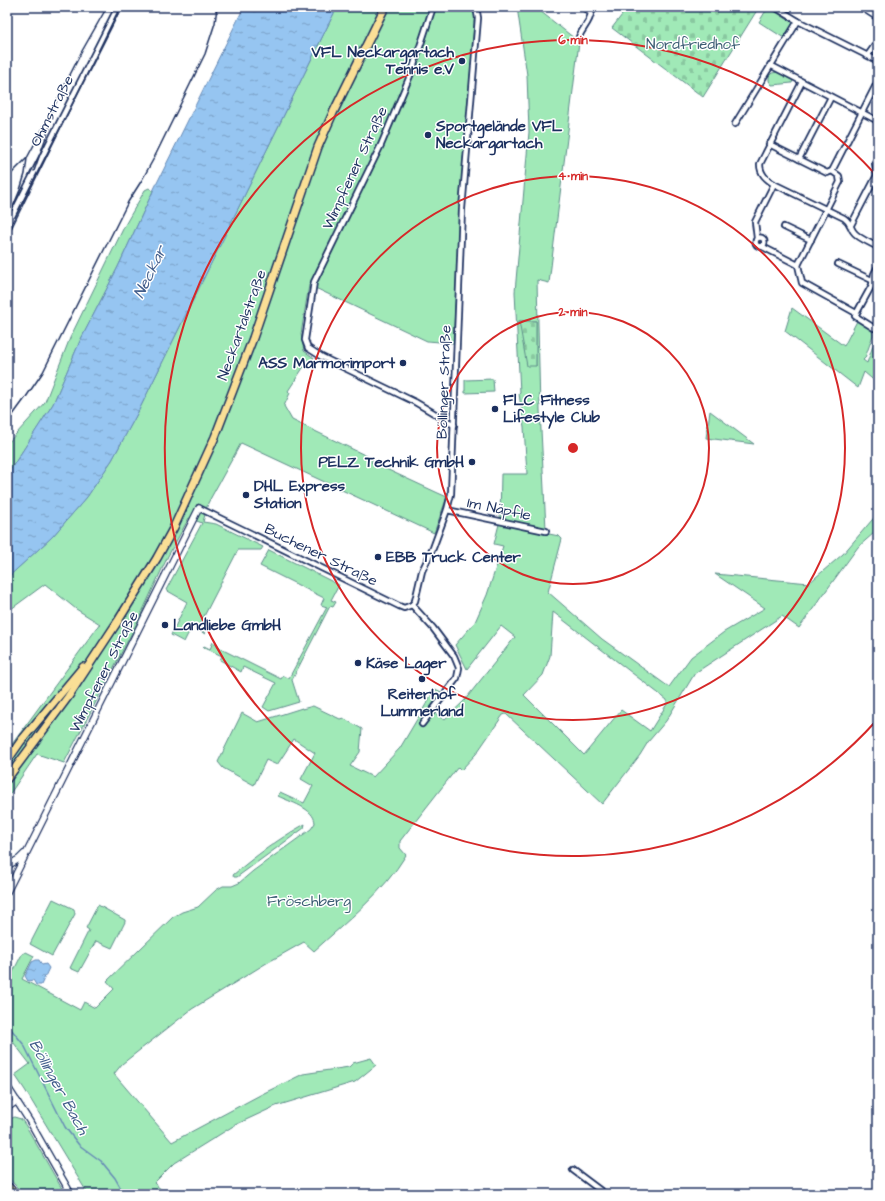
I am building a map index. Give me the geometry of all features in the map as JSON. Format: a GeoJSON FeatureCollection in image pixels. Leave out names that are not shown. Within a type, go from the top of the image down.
{"type":"FeatureCollection","features":[{"type":"Feature","properties":{"kind":"highway"},"geometry":{"type":"LineString","coordinates":[[7,1186],[14,1194]]}},
{"type":"Feature","properties":{"kind":"main road","name":"Neckartalstraße"},"geometry":{"type":"LineString","coordinates":[[7,779],[68,697],[118,621],[157,558],[174,527],[215,437],[253,338],[318,147],[385,7]]}},
{"type":"Feature","properties":{"kind":"main road","name":"Neckartalstraße"},"geometry":{"type":"LineString","coordinates":[[7,761],[104,642]]}},
{"type":"Feature","properties":{"kind":"street","name":"Ohmstraße"},"geometry":{"type":"LineString","coordinates":[[7,226],[118,7]]}},
{"type":"Feature","properties":{"kind":"street","name":"Wimpfener Straße"},"geometry":{"type":"LineString","coordinates":[[433,7],[412,71],[382,145],[314,282],[305,340],[308,348],[317,355],[415,402],[454,424]]}},
{"type":"Feature","properties":{"kind":"street","name":"Böllinger Straße"},"geometry":{"type":"LineString","coordinates":[[412,605],[422,571],[433,548],[447,510],[451,494],[462,217],[478,18],[476,7]]}},
{"type":"Feature","properties":{"kind":"street"},"geometry":{"type":"LineString","coordinates":[[583,7],[591,13]]}},
{"type":"Feature","properties":{"kind":"street"},"geometry":{"type":"LineString","coordinates":[[580,37],[581,31],[590,19],[591,13],[595,7]]}},
{"type":"Feature","properties":{"kind":"street"},"geometry":{"type":"LineString","coordinates":[[775,7],[798,21],[878,61]]}},
{"type":"Feature","properties":{"kind":"street"},"geometry":{"type":"LineString","coordinates":[[861,7],[878,18]]}},
{"type":"Feature","properties":{"kind":"street"},"geometry":{"type":"LineString","coordinates":[[735,124],[798,21]]}},
{"type":"Feature","properties":{"kind":"street"},"geometry":{"type":"LineString","coordinates":[[868,55],[878,41]]}},
{"type":"Feature","properties":{"kind":"street"},"geometry":{"type":"LineString","coordinates":[[770,65],[878,121]]}},
{"type":"Feature","properties":{"kind":"street"},"geometry":{"type":"LineString","coordinates":[[769,144],[827,173],[832,170],[878,81]]}},
{"type":"Feature","properties":{"kind":"street"},"geometry":{"type":"LineString","coordinates":[[802,82],[769,144],[760,164],[760,168],[764,176],[774,184],[844,218],[851,225],[853,232],[878,247]]}},
{"type":"Feature","properties":{"kind":"street"},"geometry":{"type":"LineString","coordinates":[[799,159],[831,97]]}},
{"type":"Feature","properties":{"kind":"street"},"geometry":{"type":"LineString","coordinates":[[851,225],[877,175],[875,163],[878,158]]}},
{"type":"Feature","properties":{"kind":"street"},"geometry":{"type":"LineString","coordinates":[[832,170],[839,176],[840,182],[798,265],[802,283],[856,313],[855,316],[874,328]]}},
{"type":"Feature","properties":{"kind":"street"},"geometry":{"type":"LineString","coordinates":[[774,184],[755,222],[757,238],[762,237],[764,239],[765,243],[761,246],[798,265]]}},
{"type":"Feature","properties":{"kind":"street"},"geometry":{"type":"LineString","coordinates":[[784,227],[811,240]]}},
{"type":"Feature","properties":{"kind":"street"},"geometry":{"type":"LineString","coordinates":[[838,264],[878,282]]}},
{"type":"Feature","properties":{"kind":"street"},"geometry":{"type":"LineString","coordinates":[[856,313],[872,285],[878,266]]}},
{"type":"Feature","properties":{"kind":"street","name":"Wimpfener Straße"},"geometry":{"type":"LineString","coordinates":[[7,892],[199,508]]}},
{"type":"Feature","properties":{"kind":"street","name":"Buchener Straße"},"geometry":{"type":"LineString","coordinates":[[199,508],[394,604],[404,608],[412,605]]}},
{"type":"Feature","properties":{"kind":"street","name":"Im Näpfle"},"geometry":{"type":"LineString","coordinates":[[447,510],[546,531]]}},
{"type":"Feature","properties":{"kind":"street"},"geometry":{"type":"LineString","coordinates":[[412,605],[433,628],[454,656],[459,668],[457,678],[422,724]]}},
{"type":"Feature","properties":{"kind":"street","name":"Wimpfener Straße"},"geometry":{"type":"LineString","coordinates":[[7,866],[20,859],[30,846]]}},
{"type":"Feature","properties":{"kind":"street"},"geometry":{"type":"LineString","coordinates":[[7,1086],[71,1194]]}},
{"type":"Feature","properties":{"kind":"street"},"geometry":{"type":"LineString","coordinates":[[7,1108],[17,1101]]}},
{"type":"Feature","properties":{"kind":"street"},"geometry":{"type":"LineString","coordinates":[[573,1170],[605,1194]]}},
{"type":"Feature","properties":{"kind":"green space"},"geometry":{"type":"Polygon","coordinates":[[[337,7],[474,7],[475,9],[453,343],[427,341],[309,285],[301,334],[304,351],[314,358],[303,368],[288,391],[290,393],[284,406],[292,420],[373,459],[371,462],[447,497],[434,533],[241,443],[208,503],[203,522],[216,524],[263,547],[261,550],[238,550],[200,624],[205,634],[192,626],[184,642],[171,635],[187,602],[166,590],[202,523],[189,518],[168,556],[138,621],[64,763],[37,754],[7,798],[7,751],[100,624],[76,609],[45,584],[7,612],[7,578],[52,537],[87,497],[112,460],[138,412],[337,7]]]}},
{"type":"Feature","properties":{"kind":"green space"},"geometry":{"type":"Polygon","coordinates":[[[517,7],[535,7],[579,42],[549,283],[537,280],[540,410],[546,529],[500,520],[501,474],[527,474],[524,427],[519,394],[515,292],[529,132],[527,75],[517,7]],[[519,321],[536,366],[536,321],[519,321]]]}},
{"type":"Feature","properties":{"kind":"green space","name":"Nordfriedhof"},"geometry":{"type":"Polygon","coordinates":[[[628,7],[759,7],[703,97],[612,28],[628,7]]]}},
{"type":"Feature","properties":{"kind":"green space"},"geometry":{"type":"Polygon","coordinates":[[[771,9],[793,23],[784,38],[759,22],[765,12],[771,9]]]}},
{"type":"Feature","properties":{"kind":"green space"},"geometry":{"type":"Polygon","coordinates":[[[778,72],[793,80],[792,83],[772,85],[769,81],[769,76],[772,73],[778,72]]]}},
{"type":"Feature","properties":{"kind":"green space"},"geometry":{"type":"Polygon","coordinates":[[[149,188],[153,191],[118,267],[80,341],[53,404],[7,475],[7,444],[45,402],[70,338],[125,225],[145,190],[149,188]]]}},
{"type":"Feature","properties":{"kind":"green space"},"geometry":{"type":"Polygon","coordinates":[[[792,308],[844,346],[857,321],[872,329],[873,335],[863,360],[867,363],[878,331],[878,384],[864,372],[858,388],[785,331],[792,308]]]}},
{"type":"Feature","properties":{"kind":"green space"},"geometry":{"type":"Polygon","coordinates":[[[519,321],[536,321],[536,366],[527,366],[519,321]]]}},
{"type":"Feature","properties":{"kind":"green space"},"geometry":{"type":"Polygon","coordinates":[[[493,379],[494,392],[465,393],[465,380],[493,379]]]}},
{"type":"Feature","properties":{"kind":"green space"},"geometry":{"type":"Polygon","coordinates":[[[710,411],[754,444],[706,438],[710,411]]]}},
{"type":"Feature","properties":{"kind":"green space","name":"Fröschberg"},"geometry":{"type":"Polygon","coordinates":[[[878,513],[878,535],[874,533],[858,547],[799,628],[782,616],[695,673],[666,721],[648,742],[640,755],[602,804],[506,714],[503,715],[476,754],[461,770],[458,767],[400,841],[400,848],[406,855],[397,869],[387,882],[352,917],[314,951],[304,942],[192,1009],[122,1064],[114,1074],[172,1142],[303,1074],[349,1067],[353,1063],[371,1058],[376,1065],[355,1082],[276,1106],[235,1125],[174,1163],[154,1183],[166,1194],[88,1194],[15,1075],[30,1064],[7,1034],[7,981],[22,954],[26,952],[34,956],[22,979],[80,1010],[84,1002],[95,1008],[114,989],[107,981],[173,917],[182,912],[198,907],[216,890],[223,886],[232,886],[239,883],[253,871],[311,829],[315,823],[314,818],[306,809],[278,796],[280,792],[304,803],[313,786],[301,779],[315,753],[294,739],[277,765],[266,760],[254,785],[223,768],[218,762],[242,713],[258,722],[313,706],[340,719],[343,718],[362,729],[360,752],[350,766],[373,777],[400,748],[435,689],[448,695],[435,713],[444,720],[464,701],[515,637],[501,626],[467,669],[455,645],[475,622],[487,595],[503,546],[494,544],[499,524],[559,536],[562,539],[548,592],[602,639],[669,687],[691,657],[724,632],[765,608],[715,574],[809,583],[843,554],[878,513]],[[553,612],[550,656],[543,675],[524,695],[584,755],[621,710],[650,731],[667,704],[667,700],[553,612]]]}},
{"type":"Feature","properties":{"kind":"green space"},"geometry":{"type":"Polygon","coordinates":[[[269,550],[339,585],[331,600],[336,602],[333,607],[330,606],[292,680],[299,702],[269,711],[263,707],[276,683],[243,667],[241,672],[220,660],[222,656],[203,647],[204,646],[210,649],[213,642],[218,645],[217,647],[281,679],[283,676],[289,678],[327,607],[321,605],[324,598],[260,566],[269,550]]]}},
{"type":"Feature","properties":{"kind":"green space"},"geometry":{"type":"Polygon","coordinates":[[[305,824],[304,828],[237,877],[234,877],[233,875],[259,854],[305,824]]]}},
{"type":"Feature","properties":{"kind":"green space"},"geometry":{"type":"Polygon","coordinates":[[[53,899],[74,909],[75,914],[52,956],[30,944],[53,899]]]}},
{"type":"Feature","properties":{"kind":"green space"},"geometry":{"type":"Polygon","coordinates":[[[98,905],[125,920],[125,922],[112,948],[96,941],[79,972],[70,968],[89,930],[86,928],[98,905]]]}},
{"type":"Feature","properties":{"kind":"green space"},"geometry":{"type":"Polygon","coordinates":[[[14,1117],[21,1119],[26,1126],[65,1194],[23,1194],[7,1176],[7,1121],[14,1117]]]}},
{"type":"Feature","properties":{"kind":"water","name":"Neckar"},"geometry":{"type":"Polygon","coordinates":[[[244,7],[337,7],[138,412],[112,460],[87,497],[52,537],[7,578],[7,475],[53,404],[80,341],[118,267],[153,191],[244,7]]]}},
{"type":"Feature","properties":{"kind":"water"},"geometry":{"type":"Polygon","coordinates":[[[39,960],[42,965],[46,964],[49,968],[41,985],[36,985],[33,980],[28,981],[25,976],[32,962],[39,960]]]}},
{"type":"Feature","properties":{"kind":"waterway","name":"Böllinger Bach"},"geometry":{"type":"LineString","coordinates":[[7,1024],[24,1045],[65,1127],[79,1145],[101,1161],[115,1178],[124,1194]]}},
{"type":"Feature","properties":{"kind":"railway"},"geometry":{"type":"LineString","coordinates":[[7,221],[20,190],[25,174],[27,158],[82,51],[107,7]]}},
{"type":"Feature","properties":{"kind":"railway"},"geometry":{"type":"LineString","coordinates":[[7,237],[120,7]]}},
{"type":"Feature","properties":{"kind":"railway"},"geometry":{"type":"LineString","coordinates":[[7,423],[43,372],[128,202],[154,158],[205,54],[215,23],[217,7]]}},
{"type":"Feature","properties":{"kind":"railway"},"geometry":{"type":"LineString","coordinates":[[34,171],[50,126]]}},
{"type":"Feature","properties":{"kind":"railway"},"geometry":{"type":"LineString","coordinates":[[7,180],[27,158]]}},
{"type":"Feature","properties":{"kind":"place","name":"VFL Neckargartach Tennis e.V"},"geometry":{"type":"Point","coordinates":[462,61]}},
{"type":"Feature","properties":{"kind":"place","name":"Sportgelände VFL Neckargartach"},"geometry":{"type":"Point","coordinates":[428,135]}},
{"type":"Feature","properties":{"kind":"place","name":"ASS Marmorimport"},"geometry":{"type":"Point","coordinates":[403,363]}},
{"type":"Feature","properties":{"kind":"place","name":"FLC Fitness Lifestyle Club"},"geometry":{"type":"Point","coordinates":[495,409]}},
{"type":"Feature","properties":{"kind":"place","name":"PELZ Technik GmbH"},"geometry":{"type":"Point","coordinates":[472,462]}},
{"type":"Feature","properties":{"kind":"place","name":"DHL Express Station"},"geometry":{"type":"Point","coordinates":[246,495]}},
{"type":"Feature","properties":{"kind":"place","name":"EBB Truck Center"},"geometry":{"type":"Point","coordinates":[378,557]}},
{"type":"Feature","properties":{"kind":"place","name":"Landliebe GmbH"},"geometry":{"type":"Point","coordinates":[165,625]}},
{"type":"Feature","properties":{"kind":"place","name":"Käse Lager"},"geometry":{"type":"Point","coordinates":[358,663]}},
{"type":"Feature","properties":{"kind":"place","name":"Reiterhof Lummerland"},"geometry":{"type":"Point","coordinates":[422,679]}}]}
